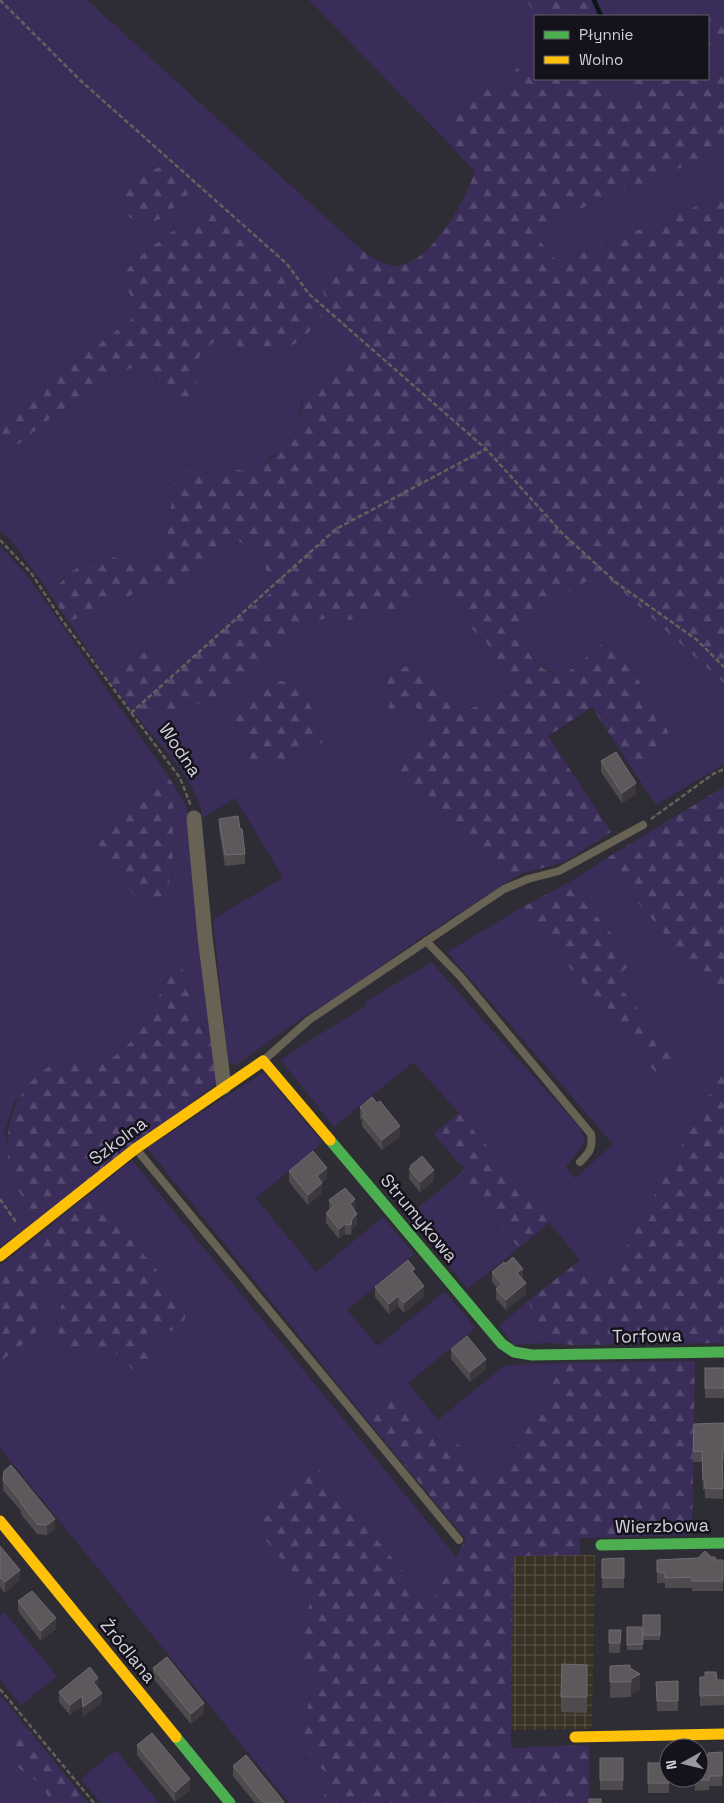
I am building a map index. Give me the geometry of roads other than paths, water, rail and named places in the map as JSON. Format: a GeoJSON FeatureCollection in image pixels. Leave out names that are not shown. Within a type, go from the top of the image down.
{"type":"FeatureCollection","features":[{"type":"Feature","properties":{"kind":"street"},"geometry":{"type":"LineString","coordinates":[[194,818],[205,937],[224,1087]]}},
{"type":"Feature","properties":{"kind":"street","name":"Szkolna"},"geometry":{"type":"LineString","coordinates":[[0,1256],[135,1149],[263,1061]]}},
{"type":"Feature","properties":{"kind":"street","name":"Strumykowa"},"geometry":{"type":"LineString","coordinates":[[263,1061],[502,1344],[514,1352],[532,1355],[570,1355]]}},
{"type":"Feature","properties":{"kind":"street","name":"Torfowa"},"geometry":{"type":"LineString","coordinates":[[570,1355],[724,1352]]}},
{"type":"Feature","properties":{"kind":"street","name":"Źródlana"},"geometry":{"type":"LineString","coordinates":[[0,1521],[230,1803]]}},
{"type":"Feature","properties":{"kind":"street","name":"Wierzbowa"},"geometry":{"type":"LineString","coordinates":[[601,1545],[724,1543]]}},
{"type":"Feature","properties":{"kind":"street"},"geometry":{"type":"LineString","coordinates":[[575,1737],[724,1734]]}},
{"type":"Feature","properties":{"kind":"lane"},"geometry":{"type":"LineString","coordinates":[[263,1061],[308,1020],[504,889],[528,879],[559,871],[643,825]]}},
{"type":"Feature","properties":{"kind":"lane"},"geometry":{"type":"LineString","coordinates":[[426,941],[460,976],[591,1134],[593,1145],[590,1152],[580,1162]]}},
{"type":"Feature","properties":{"kind":"lane"},"geometry":{"type":"LineString","coordinates":[[135,1149],[459,1540]]}},
{"type":"Feature","properties":{"kind":"waterway"},"geometry":{"type":"LineString","coordinates":[[594,0],[601,15]]}}]}
